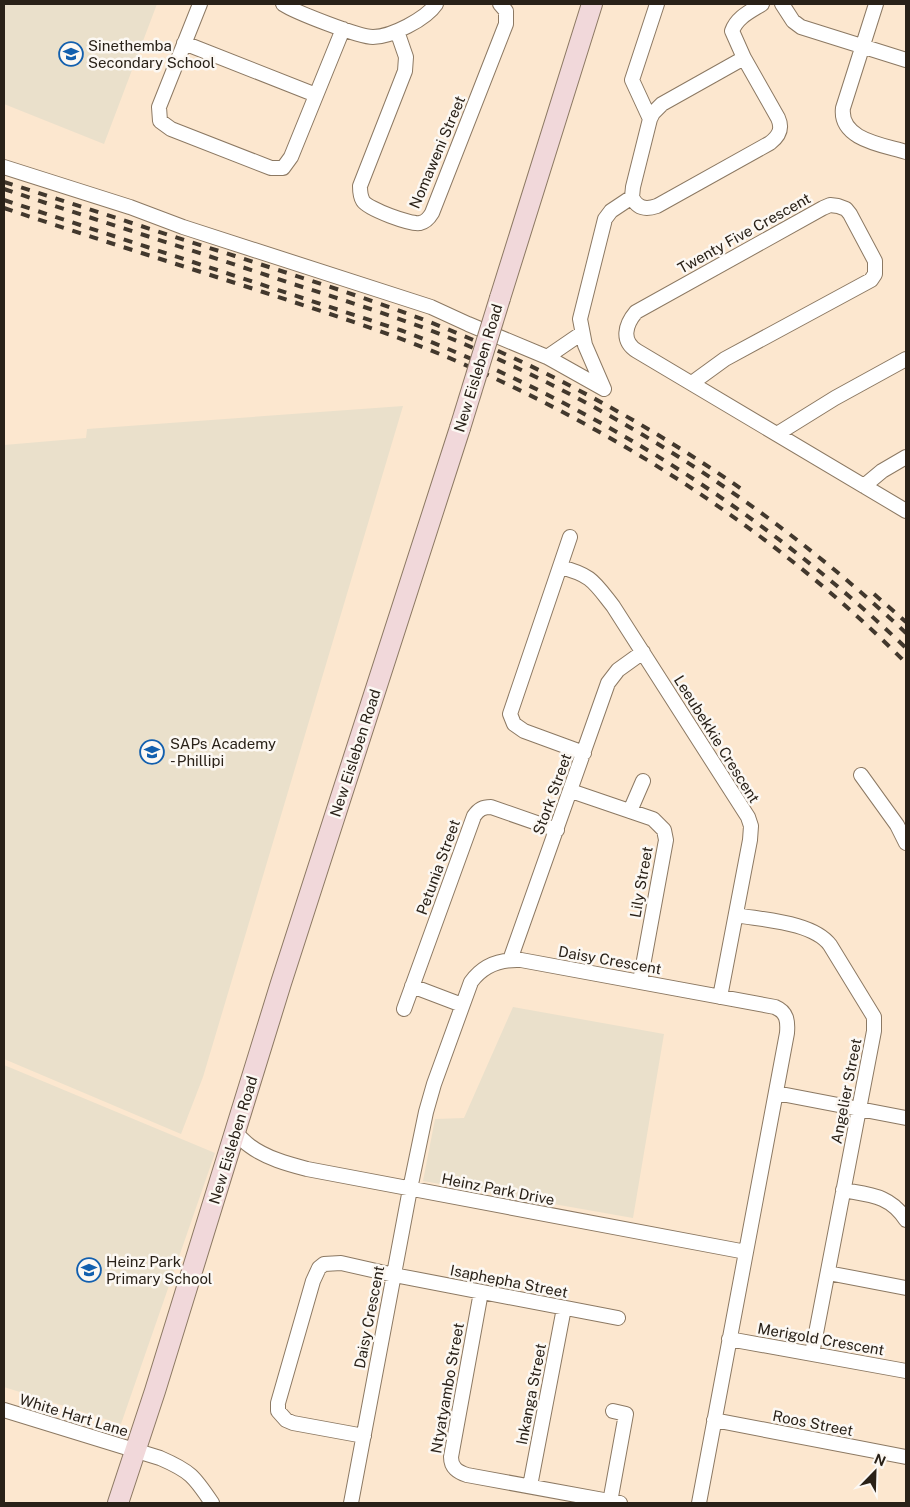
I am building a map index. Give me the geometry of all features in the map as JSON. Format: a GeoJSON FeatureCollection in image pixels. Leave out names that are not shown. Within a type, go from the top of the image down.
{"type":"FeatureCollection","features":[{"type":"Feature","properties":{"kind":"main road","name":"New Eisleben Road"},"geometry":{"type":"LineString","coordinates":[[118,1503],[238,1142],[283,976],[460,428],[592,4]]}},
{"type":"Feature","properties":{"kind":"street"},"geometry":{"type":"LineString","coordinates":[[200,4],[159,107],[160,121],[171,129],[271,168],[283,168],[291,157],[343,29]]}},
{"type":"Feature","properties":{"kind":"street"},"geometry":{"type":"LineString","coordinates":[[283,4],[343,29],[371,37],[378,37],[397,31],[430,12],[436,4]]}},
{"type":"Feature","properties":{"kind":"street","name":"Nomaweni Street"},"geometry":{"type":"LineString","coordinates":[[397,31],[406,57],[405,71],[360,186],[360,192],[361,199],[368,206],[410,223],[418,224],[428,219],[432,214],[506,24],[506,11],[500,4]]}},
{"type":"Feature","properties":{"kind":"street"},"geometry":{"type":"LineString","coordinates":[[650,119],[632,80],[656,4]]}},
{"type":"Feature","properties":{"kind":"street"},"geometry":{"type":"LineString","coordinates":[[632,197],[639,206],[644,208],[657,206],[770,143],[779,134],[780,123],[778,118],[744,58],[732,31],[741,17],[762,4]]}},
{"type":"Feature","properties":{"kind":"street"},"geometry":{"type":"LineString","coordinates":[[782,4],[793,21],[801,27],[906,60]]}},
{"type":"Feature","properties":{"kind":"street"},"geometry":{"type":"LineString","coordinates":[[876,4],[843,108],[843,119],[851,132],[860,138],[906,152]]}},
{"type":"Feature","properties":{"kind":"street"},"geometry":{"type":"LineString","coordinates":[[184,43],[316,95]]}},
{"type":"Feature","properties":{"kind":"street"},"geometry":{"type":"LineString","coordinates":[[4,167],[130,207],[183,227],[418,302],[547,357],[604,390],[590,357],[582,333],[580,319],[605,219],[611,211],[632,197],[650,119],[653,114],[662,104],[744,58]]}},
{"type":"Feature","properties":{"kind":"street","name":"Twenty Five Crescent"},"geometry":{"type":"LineString","coordinates":[[692,383],[726,360],[871,280],[875,274],[875,261],[846,209],[835,205],[822,208],[636,312],[631,317],[626,333],[630,347],[906,511]]}},
{"type":"Feature","properties":{"kind":"street"},"geometry":{"type":"LineString","coordinates":[[547,357],[582,333]]}},
{"type":"Feature","properties":{"kind":"street"},"geometry":{"type":"LineString","coordinates":[[776,434],[835,398],[906,360]]}},
{"type":"Feature","properties":{"kind":"street"},"geometry":{"type":"LineString","coordinates":[[864,486],[882,470],[906,457]]}},
{"type":"Feature","properties":{"kind":"street"},"geometry":{"type":"LineString","coordinates":[[570,537],[511,709],[510,719],[517,727],[524,731],[584,753]]}},
{"type":"Feature","properties":{"kind":"street","name":"Leeubekkie Crescent"},"geometry":{"type":"LineString","coordinates":[[560,567],[578,571],[590,578],[618,613],[748,817],[751,826],[750,840],[720,997]]}},
{"type":"Feature","properties":{"kind":"street","name":"Stork Street"},"geometry":{"type":"LineString","coordinates":[[510,960],[611,678],[618,670],[643,652]]}},
{"type":"Feature","properties":{"kind":"street"},"geometry":{"type":"LineString","coordinates":[[861,775],[897,825],[906,843]]}},
{"type":"Feature","properties":{"kind":"street"},"geometry":{"type":"LineString","coordinates":[[630,811],[642,781]]}},
{"type":"Feature","properties":{"kind":"street","name":"Lily Street"},"geometry":{"type":"LineString","coordinates":[[571,791],[653,819],[660,824],[666,835],[640,982]]}},
{"type":"Feature","properties":{"kind":"street","name":"Petunia Street"},"geometry":{"type":"LineString","coordinates":[[404,1009],[474,816],[478,811],[484,807],[491,807],[557,830]]}},
{"type":"Feature","properties":{"kind":"street","name":"Angelier Street"},"geometry":{"type":"LineString","coordinates":[[736,915],[788,924],[814,931],[826,939],[874,1017],[874,1030],[812,1354]]}},
{"type":"Feature","properties":{"kind":"street","name":"Daisy Crescent"},"geometry":{"type":"LineString","coordinates":[[351,1503],[410,1189],[429,1100],[471,982],[480,971],[500,961],[510,960],[521,960],[775,1007],[785,1014],[788,1026],[787,1034],[698,1503]]}},
{"type":"Feature","properties":{"kind":"street"},"geometry":{"type":"LineString","coordinates":[[412,986],[462,1005]]}},
{"type":"Feature","properties":{"kind":"street"},"geometry":{"type":"LineString","coordinates":[[776,1093],[906,1118]]}},
{"type":"Feature","properties":{"kind":"street","name":"Heinz Park Drive"},"geometry":{"type":"LineString","coordinates":[[238,1142],[278,1160],[307,1169],[746,1252]]}},
{"type":"Feature","properties":{"kind":"street"},"geometry":{"type":"LineString","coordinates":[[843,1190],[888,1201],[896,1206],[906,1220]]}},
{"type":"Feature","properties":{"kind":"street","name":"Isaphepha Street"},"geometry":{"type":"LineString","coordinates":[[364,1436],[293,1423],[281,1416],[278,1410],[278,1403],[312,1281],[319,1268],[324,1264],[341,1263],[618,1318]]}},
{"type":"Feature","properties":{"kind":"street"},"geometry":{"type":"LineString","coordinates":[[828,1273],[906,1288]]}},
{"type":"Feature","properties":{"kind":"street","name":"Ntyatyambo Street"},"geometry":{"type":"LineString","coordinates":[[481,1292],[451,1462],[458,1472],[467,1475],[615,1502]]}},
{"type":"Feature","properties":{"kind":"street","name":"Inkanga Street"},"geometry":{"type":"LineString","coordinates":[[530,1486],[564,1308]]}},
{"type":"Feature","properties":{"kind":"street","name":"Merigold Crescent"},"geometry":{"type":"LineString","coordinates":[[729,1339],[906,1371]]}},
{"type":"Feature","properties":{"kind":"street","name":"White Hart Lane"},"geometry":{"type":"LineString","coordinates":[[4,1410],[160,1458],[186,1471],[212,1503]]}},
{"type":"Feature","properties":{"kind":"street"},"geometry":{"type":"LineString","coordinates":[[613,1411],[626,1414],[615,1502]]}},
{"type":"Feature","properties":{"kind":"street","name":"Roos Street"},"geometry":{"type":"LineString","coordinates":[[714,1420],[906,1457]]}},
{"type":"Feature","properties":{"kind":"shaded area","name":"Sinethemba Secondary School"},"geometry":{"type":"Polygon","coordinates":[[[4,4],[157,4],[104,144],[4,104],[4,4]]]}},
{"type":"Feature","properties":{"kind":"shaded area","name":"SAPs Academy - Phillipi"},"geometry":{"type":"Polygon","coordinates":[[[403,406],[203,1077],[181,1134],[4,1059],[4,445],[86,438],[87,429],[403,406]]]}},
{"type":"Feature","properties":{"kind":"shaded area"},"geometry":{"type":"Polygon","coordinates":[[[513,1007],[664,1034],[633,1218],[423,1181],[435,1119],[464,1118],[513,1007]]]}},
{"type":"Feature","properties":{"kind":"shaded area","name":"Heinz Park Primary School"},"geometry":{"type":"Polygon","coordinates":[[[4,1065],[215,1153],[121,1424],[4,1387],[4,1065]]]}},
{"type":"Feature","properties":{"kind":"railway"},"geometry":{"type":"LineString","coordinates":[[4,182],[384,305],[471,339],[577,389],[678,447],[743,490]]}},
{"type":"Feature","properties":{"kind":"railway"},"geometry":{"type":"LineString","coordinates":[[4,189],[403,320],[504,362],[566,392],[687,462],[745,501],[854,587],[906,633]]}},
{"type":"Feature","properties":{"kind":"railway"},"geometry":{"type":"LineString","coordinates":[[4,200],[403,331],[472,359],[540,391],[606,426],[671,464],[733,506],[793,550],[851,598],[906,648]]}},
{"type":"Feature","properties":{"kind":"railway"},"geometry":{"type":"LineString","coordinates":[[4,208],[363,325],[437,353],[522,391],[582,422],[698,492],[753,531],[806,573],[906,663]]}},
{"type":"Feature","properties":{"kind":"railway"},"geometry":{"type":"LineString","coordinates":[[874,594],[906,622]]}},
{"type":"Feature","properties":{"kind":"place","name":"Sinethemba Secondary School"},"geometry":{"type":"Point","coordinates":[71,54]}},
{"type":"Feature","properties":{"kind":"place","name":"SAPs Academy - Phillipi"},"geometry":{"type":"Point","coordinates":[152,752]}},
{"type":"Feature","properties":{"kind":"place","name":"Heinz Park Primary School"},"geometry":{"type":"Point","coordinates":[89,1270]}}]}
